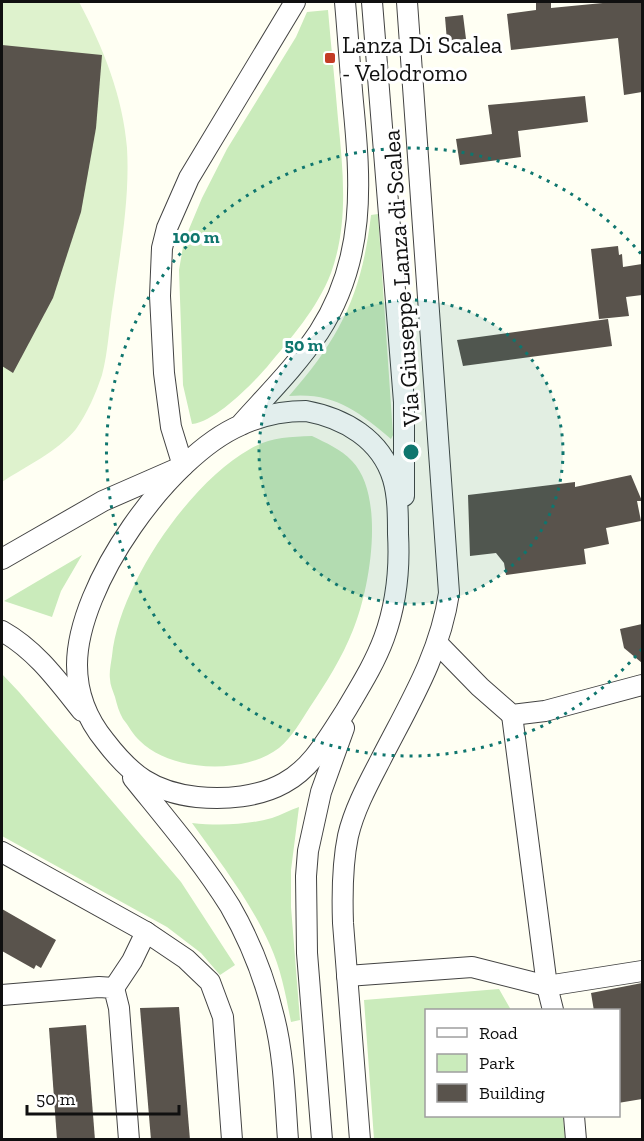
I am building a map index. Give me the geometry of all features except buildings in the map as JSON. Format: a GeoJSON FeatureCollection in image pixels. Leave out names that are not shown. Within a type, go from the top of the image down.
{"type":"FeatureCollection","features":[{"type":"Feature","properties":{"kind":"street"},"geometry":{"type":"LineString","coordinates":[[183,466],[171,427],[164,373],[160,287],[162,248],[167,228],[189,178],[294,2]]}},
{"type":"Feature","properties":{"kind":"street","name":"Via Giuseppe Lanza di Scalea"},"geometry":{"type":"LineString","coordinates":[[240,425],[319,333],[334,306],[353,250],[359,212],[359,161],[345,2]]}},
{"type":"Feature","properties":{"kind":"street","name":"Via Giuseppe Lanza di Scalea"},"geometry":{"type":"LineString","coordinates":[[372,2],[404,402],[405,475],[399,556]]}},
{"type":"Feature","properties":{"kind":"street","name":"Via Giuseppe Lanza di Scalea"},"geometry":{"type":"LineString","coordinates":[[360,1140],[346,976],[342,889],[349,835],[372,776],[438,644],[446,619],[449,593],[407,2]]}},
{"type":"Feature","properties":{"kind":"street"},"geometry":{"type":"LineString","coordinates":[[92,723],[82,702],[77,664],[78,647],[84,624],[115,553],[140,516],[183,466],[216,440],[240,425],[278,412],[306,411],[339,420],[369,440],[387,464],[393,479],[399,556],[390,616],[384,638],[364,682],[321,792],[308,851],[307,952],[322,1140]]}},
{"type":"Feature","properties":{"kind":"street"},"geometry":{"type":"LineString","coordinates":[[2,560],[103,501],[183,466]]}},
{"type":"Feature","properties":{"kind":"street"},"geometry":{"type":"LineString","coordinates":[[2,631],[42,661],[92,723],[230,906],[263,981],[279,1039],[288,1140]]}},
{"type":"Feature","properties":{"kind":"street"},"geometry":{"type":"LineString","coordinates":[[438,644],[480,687],[512,714],[547,986],[553,1009]]}},
{"type":"Feature","properties":{"kind":"street"},"geometry":{"type":"LineString","coordinates":[[124,766],[154,785],[186,795],[208,798],[234,797],[268,790],[298,773],[314,757],[364,682]]}},
{"type":"Feature","properties":{"kind":"street"},"geometry":{"type":"LineString","coordinates":[[512,714],[545,711],[642,685]]}},
{"type":"Feature","properties":{"kind":"street"},"geometry":{"type":"LineString","coordinates":[[2,852],[146,932],[186,959],[210,982],[223,1017],[232,1140]]}},
{"type":"Feature","properties":{"kind":"street"},"geometry":{"type":"LineString","coordinates":[[129,1140],[119,1008],[114,988],[132,961],[146,932]]}},
{"type":"Feature","properties":{"kind":"street"},"geometry":{"type":"LineString","coordinates":[[346,976],[472,967],[547,986],[642,970]]}},
{"type":"Feature","properties":{"kind":"street"},"geometry":{"type":"LineString","coordinates":[[2,995],[99,987],[114,988]]}},
{"type":"Feature","properties":{"kind":"street"},"geometry":{"type":"LineString","coordinates":[[574,1117],[576,1140]]}},
{"type":"Feature","properties":{"kind":"green space"},"geometry":{"type":"Polygon","coordinates":[[[2,2],[79,2],[104,55],[116,91],[125,129],[128,167],[124,226],[107,348],[97,389],[84,417],[68,437],[51,452],[2,482],[2,2]]]}},
{"type":"Feature","properties":{"kind":"green space"},"geometry":{"type":"Polygon","coordinates":[[[328,10],[342,158],[343,196],[340,235],[331,273],[311,311],[260,374],[222,409],[192,424],[183,385],[179,270],[184,241],[202,198],[227,149],[296,37],[307,12],[328,10]]]}},
{"type":"Feature","properties":{"kind":"green space"},"geometry":{"type":"Polygon","coordinates":[[[378,214],[393,435],[391,439],[356,412],[332,400],[289,396],[322,354],[346,313],[362,268],[371,215],[378,214]]]}},
{"type":"Feature","properties":{"kind":"green space"},"geometry":{"type":"Polygon","coordinates":[[[312,436],[338,450],[352,461],[363,477],[369,496],[372,543],[369,568],[359,612],[344,650],[292,734],[284,744],[264,757],[247,763],[208,766],[188,764],[153,751],[138,739],[123,719],[110,684],[110,668],[117,628],[142,569],[160,539],[181,511],[203,486],[227,465],[265,442],[288,437],[312,436]]]}},
{"type":"Feature","properties":{"kind":"green space"},"geometry":{"type":"Polygon","coordinates":[[[82,555],[61,591],[52,617],[4,601],[82,555]]]}},
{"type":"Feature","properties":{"kind":"green space"},"geometry":{"type":"Polygon","coordinates":[[[2,674],[181,882],[235,965],[220,975],[201,953],[167,927],[2,836],[2,674]]]}},
{"type":"Feature","properties":{"kind":"green space"},"geometry":{"type":"Polygon","coordinates":[[[299,807],[291,870],[291,907],[300,1020],[291,1022],[277,963],[270,945],[234,882],[192,823],[222,825],[253,822],[272,818],[299,807]]]}},
{"type":"Feature","properties":{"kind":"green space"},"geometry":{"type":"Polygon","coordinates":[[[499,989],[510,1009],[425,1009],[425,1117],[563,1117],[565,1139],[374,1139],[364,1000],[499,989]]]}},
{"type":"Feature","properties":{"kind":"place","name":"Lanza Di Scalea - Velodromo"},"geometry":{"type":"Point","coordinates":[330,58]}}]}
